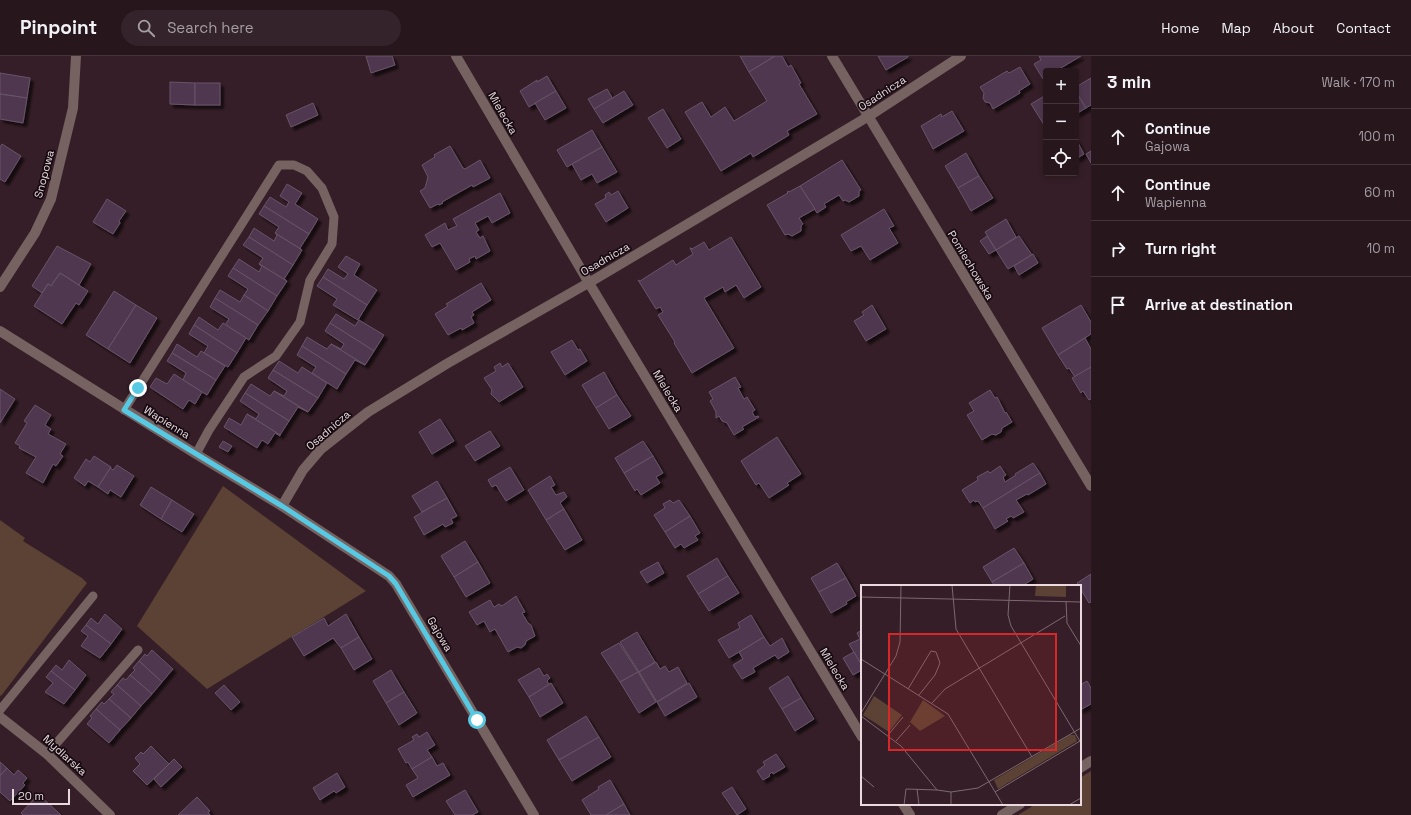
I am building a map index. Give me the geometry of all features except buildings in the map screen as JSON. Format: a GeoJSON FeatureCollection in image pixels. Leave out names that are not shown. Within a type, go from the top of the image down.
{"type":"FeatureCollection","features":[{"type":"Feature","properties":{"kind":"street","name":"Snopowa"},"geometry":{"type":"LineString","coordinates":[[0,287],[35,233],[51,199],[73,108],[76,56]]}},
{"type":"Feature","properties":{"kind":"street","name":"Mielecka"},"geometry":{"type":"LineString","coordinates":[[456,56],[589,282],[861,735]]}},
{"type":"Feature","properties":{"kind":"street","name":"Pomiechowska"},"geometry":{"type":"LineString","coordinates":[[832,56],[869,116],[936,232],[1091,486]]}},
{"type":"Feature","properties":{"kind":"street","name":"Osadnicza"},"geometry":{"type":"LineString","coordinates":[[282,506],[303,470],[317,454],[368,412],[448,362],[589,282],[869,116],[961,56]]}},
{"type":"Feature","properties":{"kind":"street","name":"Wapienna"},"geometry":{"type":"LineString","coordinates":[[0,331],[124,410],[282,506]]}},
{"type":"Feature","properties":{"kind":"street","name":"Gajowa"},"geometry":{"type":"LineString","coordinates":[[282,506],[379,569],[393,580],[534,815]]}},
{"type":"Feature","properties":{"kind":"street","name":"Mydlarska"},"geometry":{"type":"LineString","coordinates":[[0,716],[47,754],[110,815]]}},
{"type":"Feature","properties":{"kind":"street"},"geometry":{"type":"LineString","coordinates":[[1081,767],[1091,761]]}},
{"type":"Feature","properties":{"kind":"street"},"geometry":{"type":"LineString","coordinates":[[904,805],[910,815]]}},
{"type":"Feature","properties":{"kind":"street"},"geometry":{"type":"LineString","coordinates":[[1002,815],[1018,805]]}},
{"type":"Feature","properties":{"kind":"lane"},"geometry":{"type":"LineString","coordinates":[[124,410],[279,165],[294,165],[307,172],[322,188],[334,217],[332,244],[310,280],[300,322],[276,356],[244,377],[209,430],[196,454]]}},
{"type":"Feature","properties":{"kind":"lane"},"geometry":{"type":"LineString","coordinates":[[0,710],[93,596]]}},
{"type":"Feature","properties":{"kind":"lane"},"geometry":{"type":"LineString","coordinates":[[47,754],[138,650]]}},
{"type":"Feature","properties":{"kind":"shaded area"},"geometry":{"type":"Polygon","coordinates":[[[223,486],[366,591],[207,689],[137,626],[223,486]]]}},
{"type":"Feature","properties":{"kind":"shaded area"},"geometry":{"type":"Polygon","coordinates":[[[0,520],[25,538],[23,541],[82,578],[87,583],[1,696],[0,695],[0,520]]]}},
{"type":"Feature","properties":{"kind":"shaded area"},"geometry":{"type":"Polygon","coordinates":[[[1091,771],[1091,815],[1018,815],[1034,805],[1081,805],[1081,777],[1091,771]]]}},
{"type":"Feature","properties":{"kind":"route"},"geometry":{"type":"LineString","coordinates":[[138,388],[124,410],[282,506],[389,576],[396,584],[477,720]]}}]}
